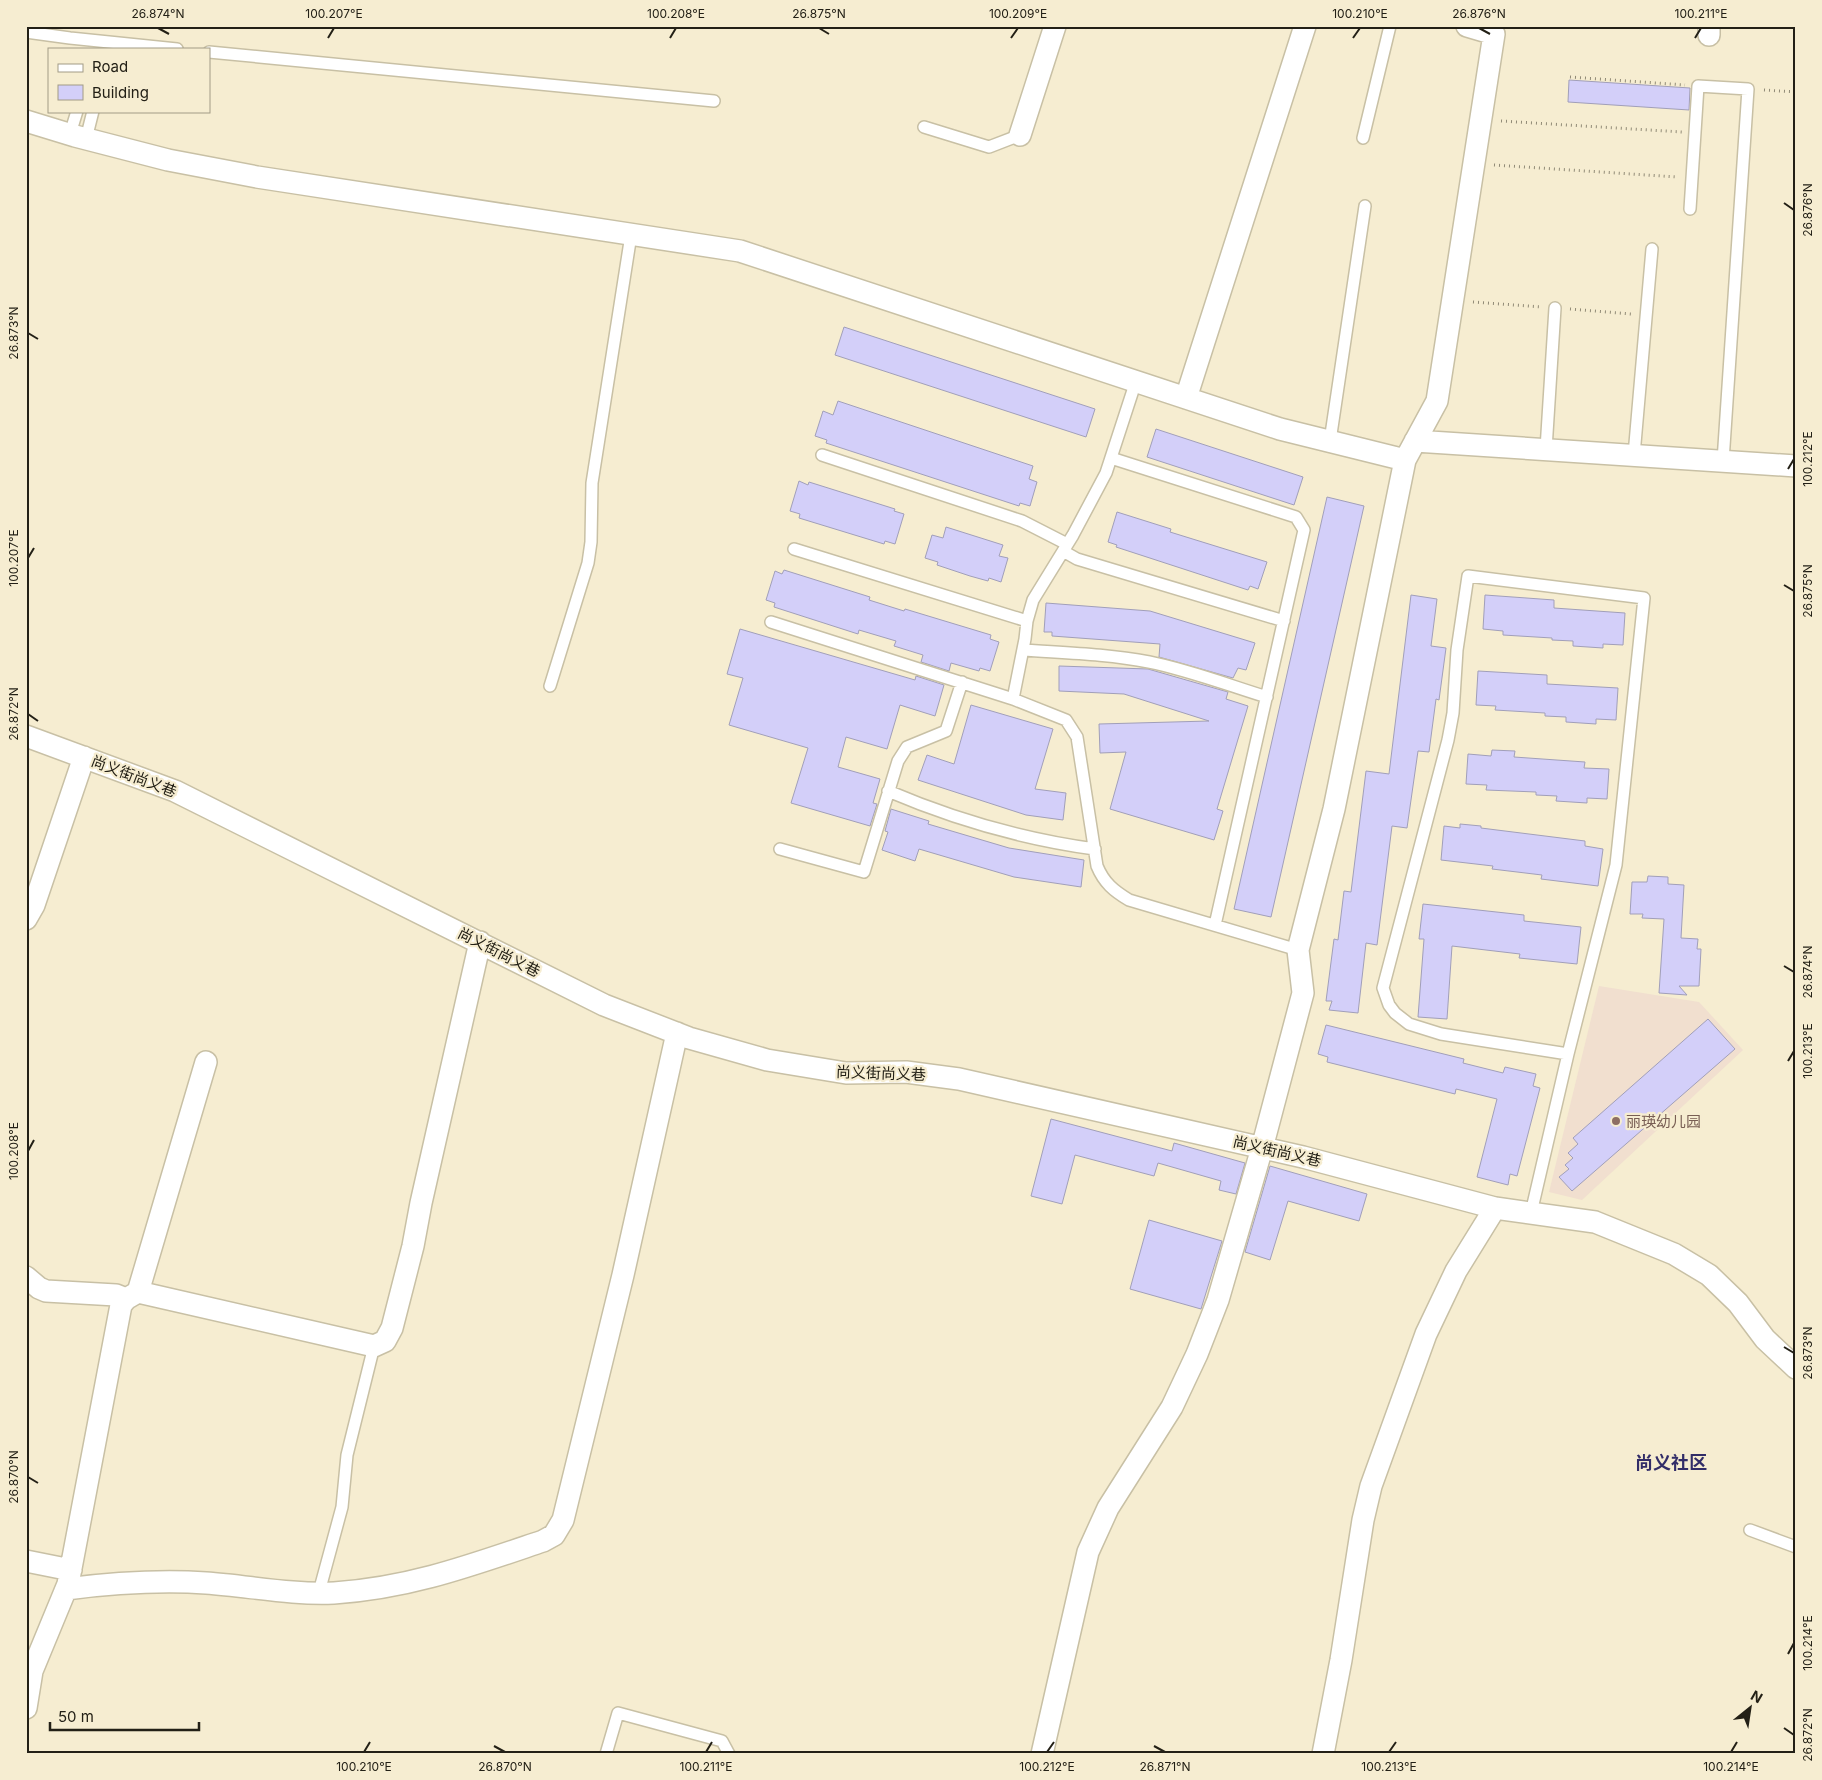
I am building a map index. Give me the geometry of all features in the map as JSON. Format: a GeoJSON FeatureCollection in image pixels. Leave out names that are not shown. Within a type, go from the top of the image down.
{"type":"FeatureCollection","features":[{"type":"Feature","properties":{"kind":"street"},"geometry":{"type":"LineString","coordinates":[[1020,135],[1055,26]]}},
{"type":"Feature","properties":{"kind":"street"},"geometry":{"type":"LineString","coordinates":[[1186,398],[1305,26]]}},
{"type":"Feature","properties":{"kind":"street"},"geometry":{"type":"LineString","coordinates":[[1042,1754],[1093,1537],[1108,1508],[1172,1408],[1197,1354],[1218,1300],[1262,1148],[1303,993],[1298,950],[1334,809],[1404,460],[1437,402],[1494,34],[1467,26]]}},
{"type":"Feature","properties":{"kind":"street"},"geometry":{"type":"LineString","coordinates":[[26,121],[168,160],[257,177],[740,252],[1280,429],[1404,460]]}},
{"type":"Feature","properties":{"kind":"street"},"geometry":{"type":"LineString","coordinates":[[1415,440],[1796,466]]}},
{"type":"Feature","properties":{"kind":"street","name":"尚义街尚义巷"},"geometry":{"type":"LineString","coordinates":[[26,736],[175,790],[604,1005],[728,1050],[767,1060],[846,1073],[906,1072],[932,1074],[1303,1157],[1495,1208],[1595,1222],[1674,1254],[1692,1264],[1725,1289],[1765,1339],[1796,1368]]}},
{"type":"Feature","properties":{"kind":"street"},"geometry":{"type":"LineString","coordinates":[[26,919],[34,906],[84,757]]}},
{"type":"Feature","properties":{"kind":"street"},"geometry":{"type":"LineString","coordinates":[[26,1277],[39,1288],[46,1291],[132,1296],[374,1346],[385,1341],[389,1335],[413,1246],[480,942]]}},
{"type":"Feature","properties":{"kind":"street"},"geometry":{"type":"LineString","coordinates":[[26,1561],[69,1579],[120,1583],[208,1583],[273,1591],[319,1592],[362,1590],[426,1579],[554,1536],[562,1520],[623,1275],[677,1033]]}},
{"type":"Feature","properties":{"kind":"street"},"geometry":{"type":"LineString","coordinates":[[26,1708],[32,1671],[69,1579],[121,1305],[132,1296],[206,1062]]}},
{"type":"Feature","properties":{"kind":"street"},"geometry":{"type":"LineString","coordinates":[[1323,1754],[1341,1660],[1363,1520],[1371,1486],[1426,1334],[1456,1271],[1495,1208]]}},
{"type":"Feature","properties":{"kind":"lane"},"geometry":{"type":"LineString","coordinates":[[1363,138],[1390,26]]}},
{"type":"Feature","properties":{"kind":"lane"},"geometry":{"type":"LineString","coordinates":[[26,32],[96,45],[155,48]]}},
{"type":"Feature","properties":{"kind":"lane"},"geometry":{"type":"LineString","coordinates":[[210,52],[714,101]]}},
{"type":"Feature","properties":{"kind":"lane"},"geometry":{"type":"LineString","coordinates":[[1690,210],[1698,86],[1748,89],[1723,461]]}},
{"type":"Feature","properties":{"kind":"lane"},"geometry":{"type":"LineString","coordinates":[[77,112],[78,136]]}},
{"type":"Feature","properties":{"kind":"lane"},"geometry":{"type":"LineString","coordinates":[[78,136],[93,112]]}},
{"type":"Feature","properties":{"kind":"lane"},"geometry":{"type":"LineString","coordinates":[[924,127],[989,147],[1020,135]]}},
{"type":"Feature","properties":{"kind":"lane"},"geometry":{"type":"LineString","coordinates":[[1330,441],[1365,206]]}},
{"type":"Feature","properties":{"kind":"lane"},"geometry":{"type":"LineString","coordinates":[[550,686],[588,563],[591,542],[592,483],[632,235]]}},
{"type":"Feature","properties":{"kind":"lane"},"geometry":{"type":"LineString","coordinates":[[1634,455],[1652,249]]}},
{"type":"Feature","properties":{"kind":"lane"},"geometry":{"type":"LineString","coordinates":[[1546,449],[1555,308]]}},
{"type":"Feature","properties":{"kind":"lane"},"geometry":{"type":"LineString","coordinates":[[1013,699],[1027,621],[1033,600],[1065,548],[1106,473],[1136,381]]}},
{"type":"Feature","properties":{"kind":"lane"},"geometry":{"type":"LineString","coordinates":[[822,455],[1022,521],[1065,548],[1077,559],[1284,621]]}},
{"type":"Feature","properties":{"kind":"lane"},"geometry":{"type":"LineString","coordinates":[[1110,458],[1296,517],[1304,530],[1215,925]]}},
{"type":"Feature","properties":{"kind":"lane"},"geometry":{"type":"LineString","coordinates":[[794,549],[1027,621]]}},
{"type":"Feature","properties":{"kind":"lane"},"geometry":{"type":"LineString","coordinates":[[1531,1213],[1568,1054],[1616,865],[1644,598],[1468,576],[1457,650],[1448,740],[1383,988],[1385,997],[1395,1013],[1410,1024],[1441,1034],[1568,1054]]}},
{"type":"Feature","properties":{"kind":"lane"},"geometry":{"type":"LineString","coordinates":[[772,622],[1013,699],[1066,720],[1077,737],[1097,866],[1101,876],[1114,891],[1129,900],[1298,950]]}},
{"type":"Feature","properties":{"kind":"lane"},"geometry":{"type":"LineString","coordinates":[[1023,650],[1105,655],[1149,662],[1185,671],[1267,697]]}},
{"type":"Feature","properties":{"kind":"lane"},"geometry":{"type":"LineString","coordinates":[[780,849],[864,872],[898,761],[907,747],[946,731],[962,682]]}},
{"type":"Feature","properties":{"kind":"lane"},"geometry":{"type":"LineString","coordinates":[[888,791],[987,828],[1050,842],[1095,849]]}},
{"type":"Feature","properties":{"kind":"lane"},"geometry":{"type":"LineString","coordinates":[[319,1592],[342,1507],[348,1455],[374,1346]]}},
{"type":"Feature","properties":{"kind":"lane"},"geometry":{"type":"LineString","coordinates":[[1750,1530],[1796,1547]]}},
{"type":"Feature","properties":{"kind":"lane"},"geometry":{"type":"LineString","coordinates":[[606,1754],[618,1713],[722,1741],[729,1754]]}},
{"type":"Feature","properties":{"kind":"path"},"geometry":{"type":"LineString","coordinates":[[1570,77],[1698,86]]}},
{"type":"Feature","properties":{"kind":"path"},"geometry":{"type":"LineString","coordinates":[[1748,89],[1796,92]]}},
{"type":"Feature","properties":{"kind":"path"},"geometry":{"type":"LineString","coordinates":[[1480,119],[1695,133]]}},
{"type":"Feature","properties":{"kind":"path"},"geometry":{"type":"LineString","coordinates":[[1474,164],[1692,178]]}},
{"type":"Feature","properties":{"kind":"shaded area","name":"丽瑛幼儿园"},"geometry":{"type":"Polygon","coordinates":[[[1599,986],[1699,1002],[1743,1050],[1582,1200],[1549,1192],[1599,986]]]}},
{"type":"Feature","properties":{"kind":"building"},"geometry":{"type":"Polygon","coordinates":[[[1569,80],[1690,88],[1689,110],[1568,102],[1569,80]]]}},
{"type":"Feature","properties":{"kind":"building"},"geometry":{"type":"Polygon","coordinates":[[[844,327],[1095,409],[1086,437],[835,355],[844,327]]]}},
{"type":"Feature","properties":{"kind":"building"},"geometry":{"type":"Polygon","coordinates":[[[838,401],[1033,466],[1029,479],[1037,482],[1030,506],[1020,503],[1019,506],[826,443],[827,440],[815,436],[823,411],[833,415],[838,401]]]}},
{"type":"Feature","properties":{"kind":"building"},"geometry":{"type":"Polygon","coordinates":[[[1156,429],[1303,477],[1294,505],[1147,457],[1156,429]]]}},
{"type":"Feature","properties":{"kind":"building"},"geometry":{"type":"Polygon","coordinates":[[[799,481],[808,485],[809,482],[895,509],[894,511],[904,514],[895,544],[885,541],[884,544],[799,518],[800,514],[790,511],[799,481]]]}},
{"type":"Feature","properties":{"kind":"building"},"geometry":{"type":"Polygon","coordinates":[[[1327,497],[1364,506],[1271,917],[1234,909],[1327,497]]]}},
{"type":"Feature","properties":{"kind":"building"},"geometry":{"type":"Polygon","coordinates":[[[1117,512],[1171,529],[1170,532],[1267,562],[1258,589],[1250,586],[1248,590],[1116,547],[1117,545],[1108,542],[1117,512]]]}},
{"type":"Feature","properties":{"kind":"building"},"geometry":{"type":"Polygon","coordinates":[[[946,527],[1003,545],[999,556],[1008,558],[1001,582],[989,578],[988,581],[970,576],[937,565],[938,562],[925,558],[932,535],[943,538],[946,527]]]}},
{"type":"Feature","properties":{"kind":"building"},"geometry":{"type":"Polygon","coordinates":[[[784,570],[870,597],[869,600],[904,611],[905,609],[991,635],[990,639],[999,642],[990,671],[980,668],[979,671],[951,663],[949,671],[921,662],[923,655],[894,646],[896,641],[859,630],[858,634],[774,607],[775,603],[766,600],[775,571],[782,574],[784,570]]]}},
{"type":"Feature","properties":{"kind":"building"},"geometry":{"type":"Polygon","coordinates":[[[1411,595],[1437,599],[1431,646],[1446,648],[1439,700],[1436,699],[1429,752],[1418,751],[1407,828],[1392,826],[1377,945],[1366,943],[1358,1013],[1329,1010],[1332,1001],[1326,1001],[1334,939],[1338,940],[1344,891],[1351,892],[1366,771],[1389,774],[1411,595]]]}},
{"type":"Feature","properties":{"kind":"building"},"geometry":{"type":"Polygon","coordinates":[[[1485,595],[1554,600],[1554,608],[1625,613],[1623,645],[1603,644],[1603,648],[1573,646],[1573,641],[1503,635],[1503,631],[1483,629],[1485,595]]]}},
{"type":"Feature","properties":{"kind":"building"},"geometry":{"type":"Polygon","coordinates":[[[1046,603],[1150,611],[1255,643],[1246,670],[1238,668],[1233,678],[1159,657],[1160,644],[1052,636],[1052,632],[1044,632],[1046,603]]]}},
{"type":"Feature","properties":{"kind":"building"},"geometry":{"type":"Polygon","coordinates":[[[740,629],[915,680],[916,676],[944,685],[935,716],[900,705],[887,749],[846,737],[838,767],[880,779],[873,803],[877,804],[870,826],[791,803],[808,748],[729,725],[743,678],[727,674],[740,629]]]}},
{"type":"Feature","properties":{"kind":"building"},"geometry":{"type":"Polygon","coordinates":[[[1059,666],[1148,669],[1228,692],[1226,699],[1248,706],[1217,809],[1223,811],[1214,840],[1110,809],[1126,752],[1100,753],[1099,724],[1209,721],[1124,694],[1059,691],[1059,666]]]}},
{"type":"Feature","properties":{"kind":"building"},"geometry":{"type":"Polygon","coordinates":[[[1478,671],[1547,675],[1547,684],[1618,688],[1616,720],[1596,719],[1596,724],[1566,722],[1566,717],[1545,716],[1545,713],[1495,710],[1496,706],[1476,705],[1478,671]]]}},
{"type":"Feature","properties":{"kind":"building"},"geometry":{"type":"Polygon","coordinates":[[[971,705],[1053,729],[1035,789],[1066,793],[1063,820],[1026,815],[918,780],[927,755],[954,764],[971,705]]]}},
{"type":"Feature","properties":{"kind":"building"},"geometry":{"type":"Polygon","coordinates":[[[1492,750],[1515,751],[1514,757],[1585,762],[1584,768],[1609,769],[1607,799],[1587,798],[1587,803],[1556,801],[1557,796],[1536,795],[1536,792],[1486,790],[1487,785],[1466,784],[1468,754],[1491,756],[1492,750]]]}},
{"type":"Feature","properties":{"kind":"building"},"geometry":{"type":"Polygon","coordinates":[[[891,809],[929,821],[928,824],[1009,848],[1084,860],[1081,887],[1014,877],[919,849],[915,861],[882,850],[888,832],[885,831],[891,809]]]}},
{"type":"Feature","properties":{"kind":"building"},"geometry":{"type":"Polygon","coordinates":[[[1460,824],[1585,841],[1585,846],[1603,849],[1598,886],[1541,879],[1542,875],[1492,869],[1493,866],[1441,860],[1444,826],[1460,828],[1460,824]]]}},
{"type":"Feature","properties":{"kind":"building"},"geometry":{"type":"Polygon","coordinates":[[[1648,876],[1668,877],[1668,884],[1684,885],[1681,938],[1698,939],[1697,949],[1701,949],[1699,986],[1679,986],[1687,995],[1659,993],[1664,919],[1642,918],[1643,914],[1630,914],[1632,882],[1647,882],[1648,876]]]}},
{"type":"Feature","properties":{"kind":"building"},"geometry":{"type":"Polygon","coordinates":[[[1423,904],[1524,915],[1524,921],[1581,927],[1577,964],[1519,958],[1520,954],[1452,946],[1447,1019],[1418,1017],[1424,939],[1419,939],[1423,904]]]}},
{"type":"Feature","properties":{"kind":"building"},"geometry":{"type":"Polygon","coordinates":[[[1708,1019],[1735,1049],[1572,1191],[1559,1177],[1569,1169],[1565,1165],[1573,1158],[1568,1153],[1578,1144],[1573,1138],[1708,1019]]]}},
{"type":"Feature","properties":{"kind":"building"},"geometry":{"type":"Polygon","coordinates":[[[1326,1025],[1464,1059],[1463,1063],[1503,1073],[1505,1067],[1536,1074],[1533,1086],[1540,1088],[1517,1176],[1510,1174],[1508,1185],[1477,1177],[1497,1099],[1456,1089],[1455,1094],[1327,1062],[1328,1057],[1318,1054],[1326,1025]]]}},
{"type":"Feature","properties":{"kind":"building"},"geometry":{"type":"Polygon","coordinates":[[[1051,1119],[1172,1151],[1174,1143],[1245,1163],[1236,1194],[1219,1190],[1221,1181],[1158,1163],[1154,1176],[1075,1155],[1062,1204],[1031,1196],[1051,1119]]]}},
{"type":"Feature","properties":{"kind":"building"},"geometry":{"type":"Polygon","coordinates":[[[1270,1166],[1367,1194],[1359,1221],[1288,1201],[1270,1260],[1245,1252],[1270,1166]]]}},
{"type":"Feature","properties":{"kind":"building"},"geometry":{"type":"Polygon","coordinates":[[[1149,1220],[1222,1241],[1201,1309],[1130,1289],[1149,1220]]]}},
{"type":"Feature","properties":{"kind":"place","name":"丽瑛幼儿园"},"geometry":{"type":"Point","coordinates":[1616,1121]}},
{"type":"Feature","properties":{"kind":"district","name":"尚义社区"},"geometry":{"type":"Point","coordinates":[1671,1462]}}]}
